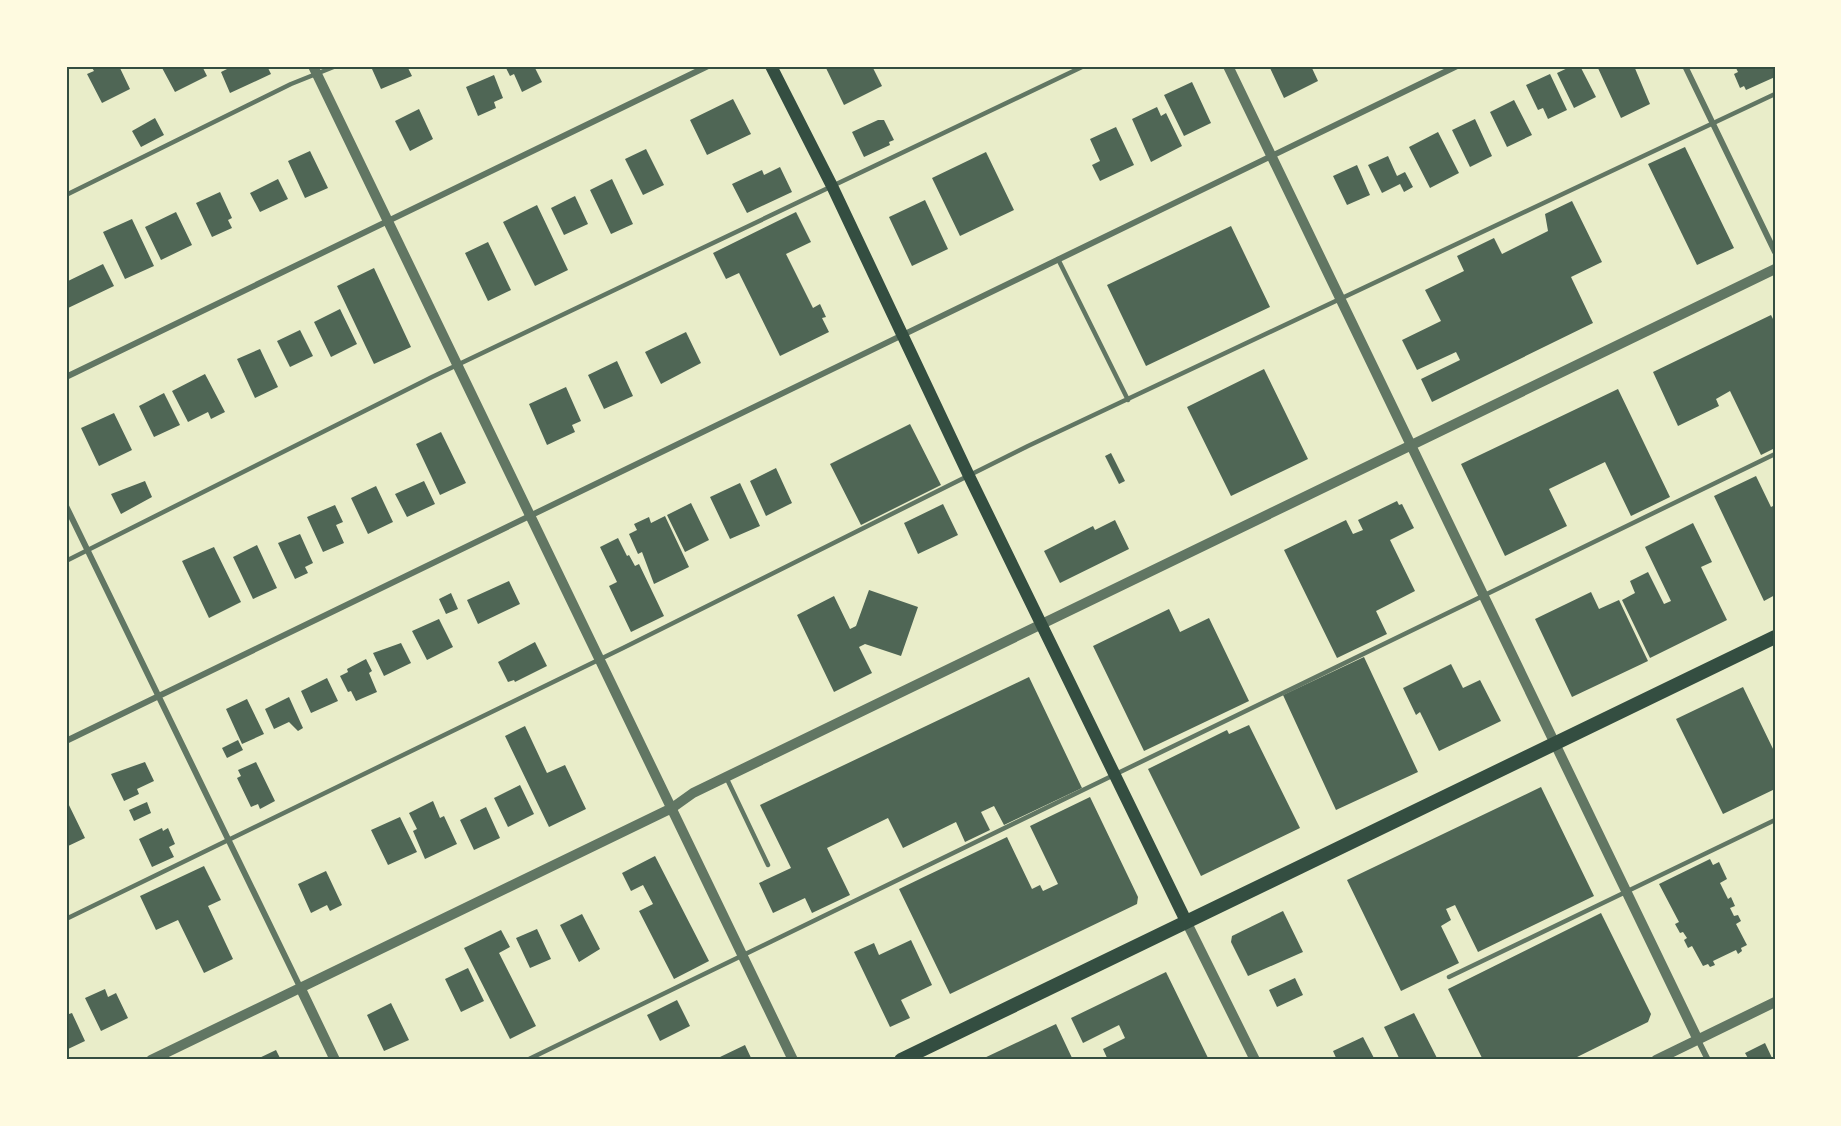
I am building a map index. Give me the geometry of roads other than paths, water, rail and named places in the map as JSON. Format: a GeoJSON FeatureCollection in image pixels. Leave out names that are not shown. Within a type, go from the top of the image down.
{"type":"FeatureCollection","features":[{"type":"Feature","properties":{"kind":"main road"},"geometry":{"type":"LineString","coordinates":[[771,66],[832,186],[1185,921]]}},
{"type":"Feature","properties":{"kind":"main road"},"geometry":{"type":"LineString","coordinates":[[901,1060],[1555,742],[1775,638]]}},
{"type":"Feature","properties":{"kind":"street"},"geometry":{"type":"LineString","coordinates":[[66,377],[708,66]]}},
{"type":"Feature","properties":{"kind":"street"},"geometry":{"type":"LineString","coordinates":[[1228,66],[1708,1060]]}},
{"type":"Feature","properties":{"kind":"street"},"geometry":{"type":"LineString","coordinates":[[66,741],[1457,66]]}},
{"type":"Feature","properties":{"kind":"street"},"geometry":{"type":"LineString","coordinates":[[1685,66],[1775,252]]}},
{"type":"Feature","properties":{"kind":"street"},"geometry":{"type":"LineString","coordinates":[[315,71],[793,1060]]}},
{"type":"Feature","properties":{"kind":"street"},"geometry":{"type":"LineString","coordinates":[[151,1060],[672,808],[693,793],[1775,269]]}},
{"type":"Feature","properties":{"kind":"street"},"geometry":{"type":"LineString","coordinates":[[66,506],[335,1060]]}},
{"type":"Feature","properties":{"kind":"street"},"geometry":{"type":"LineString","coordinates":[[1185,921],[1255,1060]]}},
{"type":"Feature","properties":{"kind":"street"},"geometry":{"type":"LineString","coordinates":[[1656,1060],[1775,1002]]}},
{"type":"Feature","properties":{"kind":"lane"},"geometry":{"type":"LineString","coordinates":[[66,195],[315,71],[336,66]]}},
{"type":"Feature","properties":{"kind":"lane"},"geometry":{"type":"LineString","coordinates":[[66,561],[458,366],[1084,66]]}},
{"type":"Feature","properties":{"kind":"lane"},"geometry":{"type":"LineString","coordinates":[[66,919],[600,660],[1028,446],[1775,94]]}},
{"type":"Feature","properties":{"kind":"lane"},"geometry":{"type":"LineString","coordinates":[[1058,259],[1128,400]]}},
{"type":"Feature","properties":{"kind":"lane"},"geometry":{"type":"LineString","coordinates":[[527,1060],[1775,454]]}},
{"type":"Feature","properties":{"kind":"lane"},"geometry":{"type":"LineString","coordinates":[[726,777],[768,865]]}},
{"type":"Feature","properties":{"kind":"lane"},"geometry":{"type":"LineString","coordinates":[[1449,977],[1775,820]]}}]}
